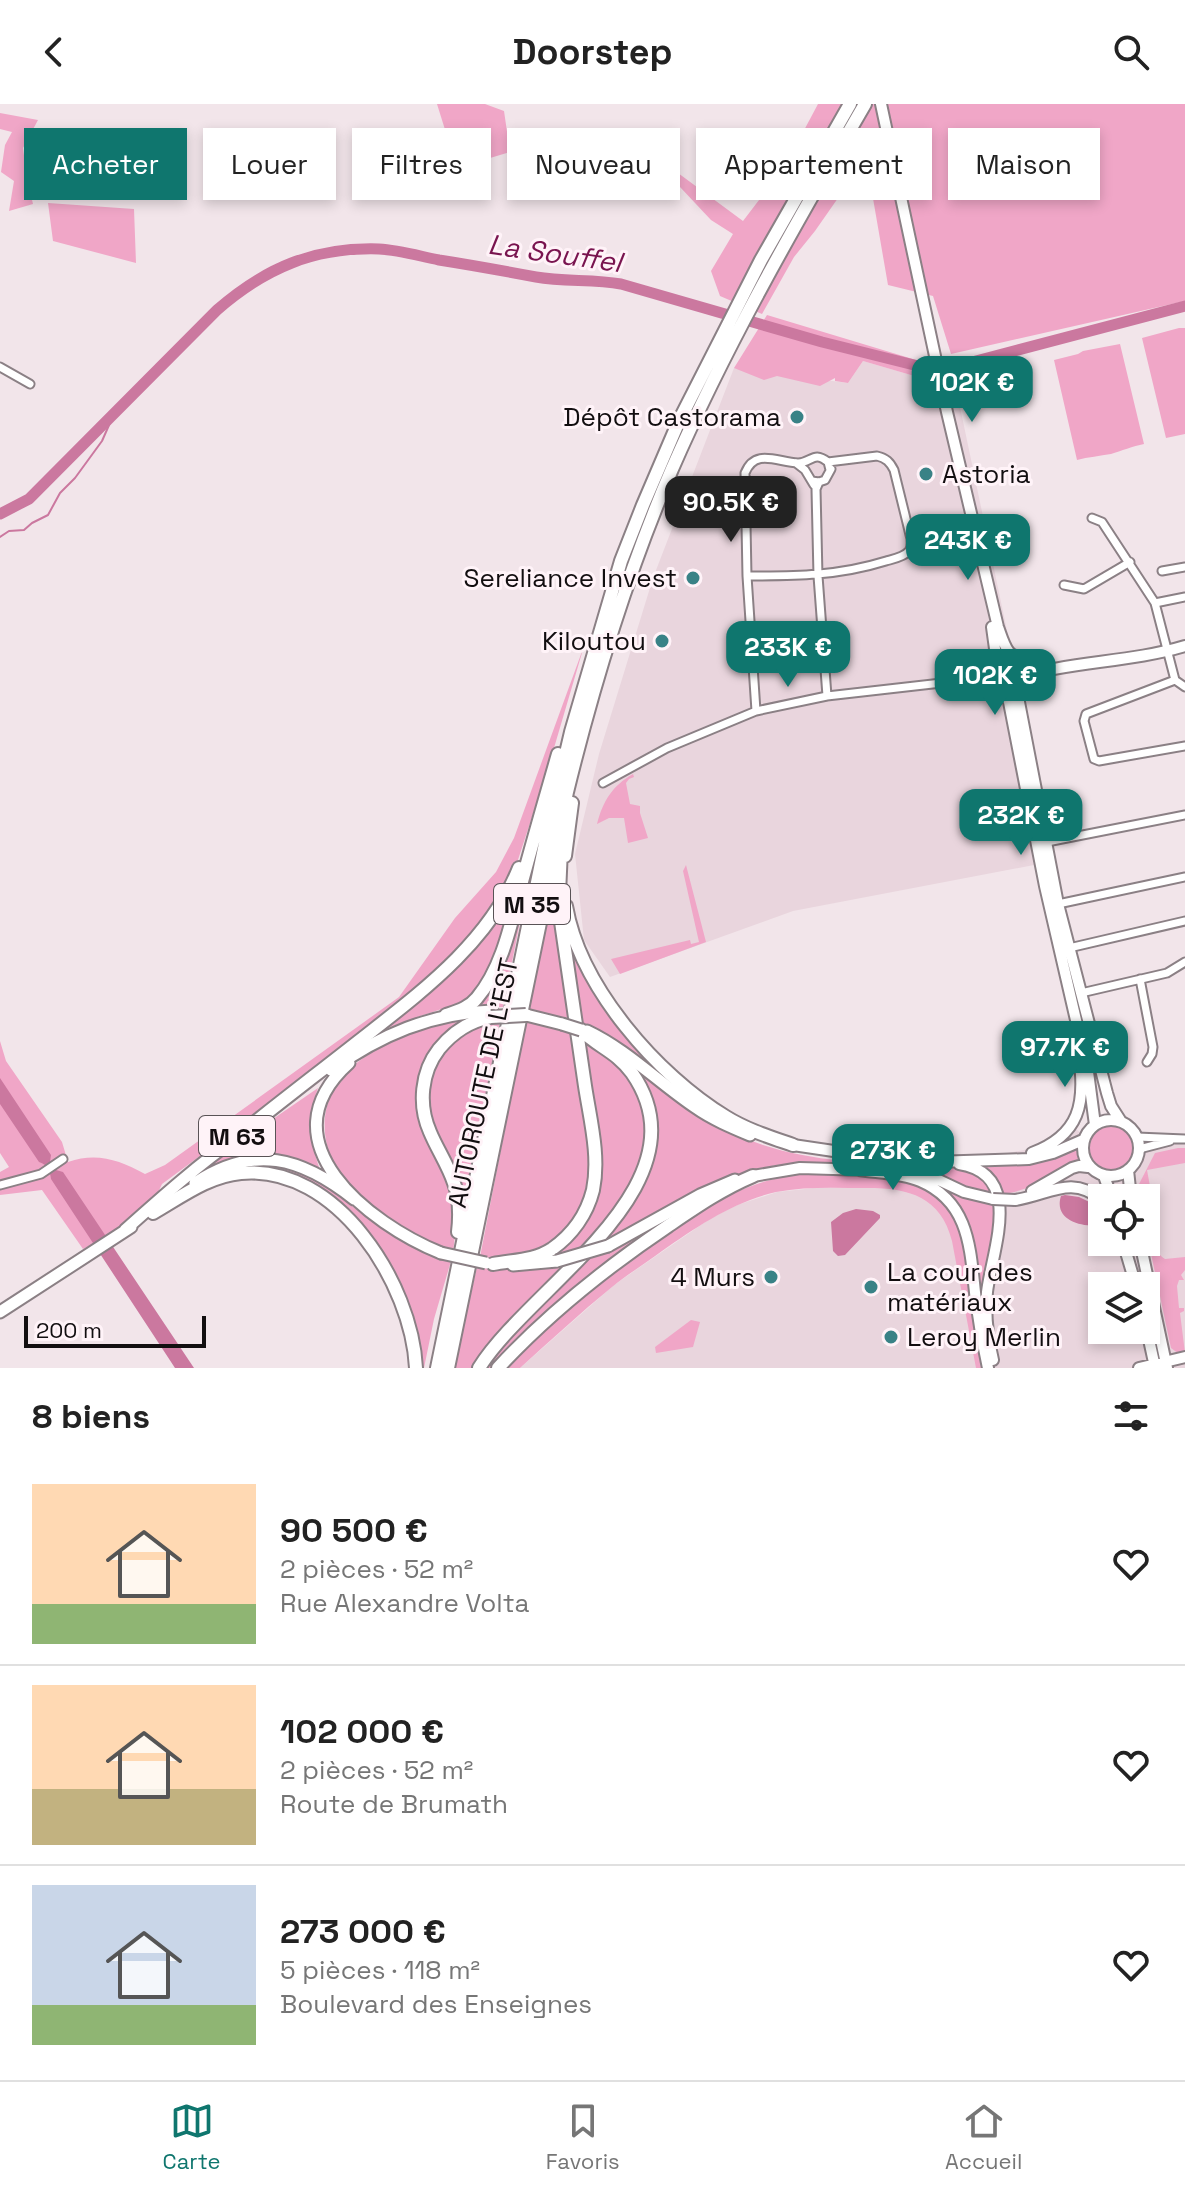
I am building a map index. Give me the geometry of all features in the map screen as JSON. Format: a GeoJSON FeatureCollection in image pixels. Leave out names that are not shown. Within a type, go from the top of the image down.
{"type":"FeatureCollection","features":[{"type":"Feature","properties":{"kind":"highway","name":"AUTOROUTE DE L’EST"},"geometry":{"type":"LineString","coordinates":[[448,1368],[551,862],[580,741],[630,577],[743,295],[850,104]]}},
{"type":"Feature","properties":{"kind":"highway","name":"AUTOROUTE DE L’EST"},"geometry":{"type":"LineString","coordinates":[[437,1368],[561,774],[621,561],[679,421],[728,337],[756,299],[865,104]]}},
{"type":"Feature","properties":{"kind":"highway"},"geometry":{"type":"LineString","coordinates":[[446,1015],[473,1003],[494,971],[511,922],[567,721],[621,561]]}},
{"type":"Feature","properties":{"kind":"highway"},"geometry":{"type":"LineString","coordinates":[[490,1264],[533,1258],[561,1242],[585,1213],[595,1178],[592,1132],[559,894],[562,842],[586,742],[593,697]]}},
{"type":"Feature","properties":{"kind":"highway"},"geometry":{"type":"LineString","coordinates":[[574,794],[566,842],[565,898],[574,938],[598,987],[628,1029],[687,1090],[729,1119],[793,1145]]}},
{"type":"Feature","properties":{"kind":"highway"},"geometry":{"type":"LineString","coordinates":[[234,1139],[405,1005],[461,954],[491,918],[510,888],[543,806]]}},
{"type":"Feature","properties":{"kind":"highway"},"geometry":{"type":"LineString","coordinates":[[461,1251],[458,1196],[426,1122],[424,1082],[434,1055],[452,1034],[491,1014],[532,1017]]}},
{"type":"Feature","properties":{"kind":"highway"},"geometry":{"type":"LineString","coordinates":[[479,1368],[524,1313],[614,1220],[634,1192],[645,1168],[650,1119],[638,1083],[622,1060],[597,1038],[581,1030]]}},
{"type":"Feature","properties":{"kind":"highway"},"geometry":{"type":"LineString","coordinates":[[153,1213],[208,1181],[237,1173],[268,1173],[310,1189],[342,1213],[378,1256],[399,1296],[412,1339],[416,1368]]}},
{"type":"Feature","properties":{"kind":"highway"},"geometry":{"type":"LineString","coordinates":[[498,1368],[562,1307],[625,1256],[720,1191],[753,1176]]}},
{"type":"Feature","properties":{"kind":"main road"},"geometry":{"type":"LineString","coordinates":[[882,108],[945,401],[998,627],[1010,653],[1022,664],[1045,670]]}},
{"type":"Feature","properties":{"kind":"main road"},"geometry":{"type":"LineString","coordinates":[[979,542],[996,656],[990,666],[1009,702],[1034,833],[1088,1072],[1095,1125]]}},
{"type":"Feature","properties":{"kind":"main road"},"geometry":{"type":"LineString","coordinates":[[997,683],[1012,686],[1045,670],[1185,646]]}},
{"type":"Feature","properties":{"kind":"main road"},"geometry":{"type":"LineString","coordinates":[[996,656],[1010,653]]}},
{"type":"Feature","properties":{"kind":"main road"},"geometry":{"type":"LineString","coordinates":[[1022,664],[1019,702],[1024,722],[1029,727],[1058,904],[1111,1106],[1120,1120],[1133,1130],[1138,1152],[1128,1170],[1104,1176],[1088,1167],[1083,1140]]}},
{"type":"Feature","properties":{"kind":"main road"},"geometry":{"type":"LineString","coordinates":[[933,1162],[1036,1151],[1057,1140],[1073,1122],[1082,1099],[1082,1086],[1062,979],[1064,968]]}},
{"type":"Feature","properties":{"kind":"main road","name":"M 63"},"geometry":{"type":"LineString","coordinates":[[122,1232],[234,1139],[375,1041],[446,1015],[491,1014]]}},
{"type":"Feature","properties":{"kind":"main road"},"geometry":{"type":"LineString","coordinates":[[532,1017],[581,1030]]}},
{"type":"Feature","properties":{"kind":"main road"},"geometry":{"type":"LineString","coordinates":[[354,1199],[339,1182],[323,1154],[318,1124],[322,1101],[341,1071],[400,1031]]}},
{"type":"Feature","properties":{"kind":"main road"},"geometry":{"type":"LineString","coordinates":[[597,1038],[617,1047],[698,1109],[726,1125],[766,1141],[881,1158],[963,1165],[987,1178],[998,1194],[1001,1217],[987,1301],[995,1368]]}},
{"type":"Feature","properties":{"kind":"main road"},"geometry":{"type":"LineString","coordinates":[[968,1160],[1029,1159],[1053,1153],[1083,1140],[1095,1125],[1103,1121],[1120,1120]]}},
{"type":"Feature","properties":{"kind":"main road","name":"M 63"},"geometry":{"type":"LineString","coordinates":[[0,1312],[211,1173],[255,1159],[284,1161],[306,1168],[327,1179],[393,1229],[441,1253],[490,1264],[528,1265],[557,1261],[608,1246],[718,1186],[800,1168],[885,1169],[926,1174],[964,1192],[1015,1199]]}},
{"type":"Feature","properties":{"kind":"main road"},"geometry":{"type":"LineString","coordinates":[[1015,1199],[1075,1166],[1088,1167]]}},
{"type":"Feature","properties":{"kind":"main road"},"geometry":{"type":"LineString","coordinates":[[859,1170],[907,1176],[936,1189],[952,1205],[965,1228],[986,1368]]}},
{"type":"Feature","properties":{"kind":"main road"},"geometry":{"type":"LineString","coordinates":[[1128,1170],[1130,1184]]}},
{"type":"Feature","properties":{"kind":"main road"},"geometry":{"type":"LineString","coordinates":[[1104,1176],[1107,1184]]}},
{"type":"Feature","properties":{"kind":"main road"},"geometry":{"type":"LineString","coordinates":[[1015,1199],[1066,1186],[1088,1191]]}},
{"type":"Feature","properties":{"kind":"main road"},"geometry":{"type":"LineString","coordinates":[[1142,1256],[1162,1366]]}},
{"type":"Feature","properties":{"kind":"main road"},"geometry":{"type":"LineString","coordinates":[[1153,1344],[1162,1366]]}},
{"type":"Feature","properties":{"kind":"main road"},"geometry":{"type":"LineString","coordinates":[[1139,1368],[1185,1360]]}},
{"type":"Feature","properties":{"kind":"street"},"geometry":{"type":"LineString","coordinates":[[0,367],[30,384]]}},
{"type":"Feature","properties":{"kind":"street"},"geometry":{"type":"LineString","coordinates":[[806,466],[817,456],[824,458],[829,466]]}},
{"type":"Feature","properties":{"kind":"street"},"geometry":{"type":"LineString","coordinates":[[747,576],[818,576],[869,567],[909,552],[911,546],[894,470],[885,458],[877,456],[838,461],[829,466],[825,480],[816,484]]}},
{"type":"Feature","properties":{"kind":"street"},"geometry":{"type":"LineString","coordinates":[[756,711],[747,576],[745,473],[748,465],[759,459],[806,466]]}},
{"type":"Feature","properties":{"kind":"street"},"geometry":{"type":"LineString","coordinates":[[806,466],[807,477],[816,484]]}},
{"type":"Feature","properties":{"kind":"street"},"geometry":{"type":"LineString","coordinates":[[816,484],[818,576],[827,696]]}},
{"type":"Feature","properties":{"kind":"street"},"geometry":{"type":"LineString","coordinates":[[1092,518],[1102,522],[1155,603],[1175,680],[1185,687]]}},
{"type":"Feature","properties":{"kind":"street"},"geometry":{"type":"LineString","coordinates":[[1064,585],[1084,589],[1130,562]]}},
{"type":"Feature","properties":{"kind":"street"},"geometry":{"type":"LineString","coordinates":[[1162,571],[1185,567]]}},
{"type":"Feature","properties":{"kind":"street"},"geometry":{"type":"LineString","coordinates":[[1155,603],[1185,597]]}},
{"type":"Feature","properties":{"kind":"street"},"geometry":{"type":"LineString","coordinates":[[959,681],[990,666]]}},
{"type":"Feature","properties":{"kind":"street"},"geometry":{"type":"LineString","coordinates":[[1175,680],[1086,714],[1084,721],[1094,759],[1099,761],[1185,746]]}},
{"type":"Feature","properties":{"kind":"street"},"geometry":{"type":"LineString","coordinates":[[603,783],[667,748],[756,711],[827,696],[959,681],[997,683]]}},
{"type":"Feature","properties":{"kind":"street"},"geometry":{"type":"LineString","coordinates":[[1046,840],[1185,815]]}},
{"type":"Feature","properties":{"kind":"street"},"geometry":{"type":"LineString","coordinates":[[1058,904],[1185,877]]}},
{"type":"Feature","properties":{"kind":"street"},"geometry":{"type":"LineString","coordinates":[[1069,948],[1185,921]]}},
{"type":"Feature","properties":{"kind":"street"},"geometry":{"type":"LineString","coordinates":[[1081,993],[1167,973],[1185,962]]}},
{"type":"Feature","properties":{"kind":"street"},"geometry":{"type":"LineString","coordinates":[[1140,979],[1153,1047],[1147,1062]]}},
{"type":"Feature","properties":{"kind":"street"},"geometry":{"type":"LineString","coordinates":[[1137,1137],[1183,1139]]}},
{"type":"Feature","properties":{"kind":"street"},"geometry":{"type":"LineString","coordinates":[[1138,1152],[1150,1146],[1183,1139]]}},
{"type":"Feature","properties":{"kind":"street"},"geometry":{"type":"LineString","coordinates":[[0,1185],[41,1174],[61,1160]]}},
{"type":"Feature","properties":{"kind":"shaded area"},"geometry":{"type":"Polygon","coordinates":[[[437,104],[485,104],[504,111],[507,153],[491,158],[491,128],[444,128],[437,104]]]}},
{"type":"Feature","properties":{"kind":"shaded area"},"geometry":{"type":"Polygon","coordinates":[[[818,104],[1185,104],[1185,301],[951,354],[933,296],[888,285],[873,200],[932,200],[932,128],[805,128],[818,104]]]}},
{"type":"Feature","properties":{"kind":"shaded area"},"geometry":{"type":"Polygon","coordinates":[[[0,113],[38,120],[34,128],[24,128],[24,200],[32,200],[33,204],[9,211],[14,181],[1,172],[5,145],[12,132],[0,129],[0,113]]]}},
{"type":"Feature","properties":{"kind":"shaded area"},"geometry":{"type":"Polygon","coordinates":[[[680,174],[696,186],[696,200],[715,200],[743,221],[759,200],[837,200],[794,257],[762,314],[720,296],[711,271],[733,234],[711,220],[680,187],[680,174]]]}},
{"type":"Feature","properties":{"kind":"shaded area"},"geometry":{"type":"Polygon","coordinates":[[[48,203],[134,209],[136,263],[53,241],[48,203]]]}},
{"type":"Feature","properties":{"kind":"shaded area"},"geometry":{"type":"Polygon","coordinates":[[[767,315],[926,363],[928,380],[863,361],[848,383],[835,381],[835,378],[820,386],[777,376],[764,380],[734,368],[767,315]]]}},
{"type":"Feature","properties":{"kind":"shaded area"},"geometry":{"type":"Polygon","coordinates":[[[1185,328],[1185,434],[1166,438],[1142,338],[1185,328]]]}},
{"type":"Feature","properties":{"kind":"shaded area"},"geometry":{"type":"Polygon","coordinates":[[[1120,344],[1144,444],[1077,460],[1054,360],[1120,344]]]}},
{"type":"Feature","properties":{"kind":"shaded area"},"geometry":{"type":"Polygon","coordinates":[[[863,361],[956,388],[1018,683],[1017,763],[1034,865],[793,911],[610,977],[584,940],[575,854],[599,754],[653,578],[734,368],[848,383],[863,361]]]}},
{"type":"Feature","properties":{"kind":"shaded area"},"geometry":{"type":"Polygon","coordinates":[[[584,646],[515,869],[479,926],[427,981],[284,1094],[162,1184],[153,1203],[111,1235],[83,1249],[42,1190],[0,1195],[0,1172],[9,1167],[0,1153],[0,1041],[6,1061],[62,1142],[68,1162],[89,1158],[108,1159],[145,1174],[165,1165],[399,997],[455,918],[496,872],[514,838],[584,646]]]}},
{"type":"Feature","properties":{"kind":"shaded area"},"geometry":{"type":"Polygon","coordinates":[[[633,774],[634,777],[626,783],[630,804],[640,806],[648,838],[628,843],[624,818],[609,818],[597,824],[609,795],[633,774]]]}},
{"type":"Feature","properties":{"kind":"shaded area"},"geometry":{"type":"Polygon","coordinates":[[[686,865],[706,942],[620,974],[611,959],[690,940],[691,944],[699,942],[683,871],[686,865]]]}},
{"type":"Feature","properties":{"kind":"shaded area"},"geometry":{"type":"Polygon","coordinates":[[[554,881],[571,1020],[527,1009],[554,881]]]}},
{"type":"Feature","properties":{"kind":"shaded area"},"geometry":{"type":"Polygon","coordinates":[[[513,891],[496,950],[475,990],[456,1004],[388,1028],[386,1025],[513,891]]]}},
{"type":"Feature","properties":{"kind":"shaded area"},"geometry":{"type":"Polygon","coordinates":[[[517,916],[521,917],[503,1007],[477,1008],[517,916]]]}},
{"type":"Feature","properties":{"kind":"shaded area"},"geometry":{"type":"Polygon","coordinates":[[[568,931],[582,964],[695,1101],[596,1030],[582,1024],[568,931]]]}},
{"type":"Feature","properties":{"kind":"shaded area"},"geometry":{"type":"Polygon","coordinates":[[[464,1019],[420,1085],[451,1188],[455,1230],[453,1251],[407,1234],[355,1194],[333,1162],[325,1129],[330,1096],[339,1081],[364,1057],[405,1036],[464,1019]]]}},
{"type":"Feature","properties":{"kind":"shaded area"},"geometry":{"type":"Polygon","coordinates":[[[500,1020],[465,1203],[462,1203],[435,1137],[425,1103],[433,1064],[464,1030],[500,1020]]]}},
{"type":"Feature","properties":{"kind":"shaded area"},"geometry":{"type":"Polygon","coordinates":[[[526,1020],[574,1034],[590,1148],[590,1186],[577,1218],[554,1243],[536,1253],[500,1258],[480,1257],[526,1020]]]}},
{"type":"Feature","properties":{"kind":"shaded area"},"geometry":{"type":"Polygon","coordinates":[[[583,1038],[625,1071],[644,1105],[648,1146],[635,1188],[582,1250],[549,1258],[577,1232],[596,1198],[583,1038]]]}},
{"type":"Feature","properties":{"kind":"shaded area"},"geometry":{"type":"Polygon","coordinates":[[[634,1065],[728,1130],[763,1145],[841,1161],[959,1166],[978,1175],[996,1194],[978,1194],[925,1171],[828,1163],[776,1165],[729,1177],[597,1245],[618,1225],[633,1203],[652,1157],[652,1108],[646,1087],[634,1065]]]}},
{"type":"Feature","properties":{"kind":"shaded area"},"geometry":{"type":"Polygon","coordinates":[[[0,1078],[51,1155],[50,1162],[56,1170],[63,1172],[194,1368],[175,1368],[51,1179],[48,1169],[39,1162],[0,1104],[0,1078]]]}},
{"type":"Feature","properties":{"kind":"shaded area"},"geometry":{"type":"Polygon","coordinates":[[[318,1088],[311,1129],[320,1170],[294,1160],[258,1155],[205,1171],[203,1167],[318,1088]]]}},
{"type":"Feature","properties":{"kind":"shaded area"},"geometry":{"type":"Polygon","coordinates":[[[1067,1123],[1090,1139],[1091,1158],[1100,1168],[1135,1148],[1135,1144],[1152,1134],[1185,1134],[1185,1368],[520,1368],[614,1285],[711,1218],[737,1205],[777,1192],[861,1188],[855,1149],[951,1156],[1008,1153],[1044,1143],[1067,1123]]]}},
{"type":"Feature","properties":{"kind":"shaded area"},"geometry":{"type":"Polygon","coordinates":[[[1112,1125],[1128,1132],[1135,1148],[1128,1164],[1112,1171],[1096,1164],[1089,1148],[1096,1132],[1112,1125]]]}},
{"type":"Feature","properties":{"kind":"shaded area"},"geometry":{"type":"Polygon","coordinates":[[[1079,1146],[1081,1161],[1014,1192],[1003,1194],[978,1166],[1079,1146]]]}},
{"type":"Feature","properties":{"kind":"shaded area"},"geometry":{"type":"Polygon","coordinates":[[[1185,1148],[1185,1163],[1147,1170],[1150,1184],[1139,1184],[1155,1153],[1185,1148]]]}},
{"type":"Feature","properties":{"kind":"shaded area"},"geometry":{"type":"Polygon","coordinates":[[[250,1167],[297,1172],[313,1179],[399,1239],[451,1261],[424,1368],[418,1368],[404,1302],[340,1208],[250,1167]]]}},
{"type":"Feature","properties":{"kind":"shaded area"},"geometry":{"type":"Polygon","coordinates":[[[807,1174],[901,1182],[926,1191],[946,1207],[961,1235],[981,1368],[976,1368],[952,1241],[940,1214],[910,1193],[883,1188],[833,1188],[776,1192],[716,1216],[618,1282],[520,1368],[506,1368],[540,1332],[577,1300],[699,1212],[761,1183],[807,1174]]]}},
{"type":"Feature","properties":{"kind":"shaded area"},"geometry":{"type":"Polygon","coordinates":[[[931,1181],[973,1200],[999,1204],[985,1290],[993,1368],[983,1328],[970,1229],[960,1206],[931,1181]]]}},
{"type":"Feature","properties":{"kind":"shaded area"},"geometry":{"type":"Polygon","coordinates":[[[1061,1196],[1079,1197],[1088,1201],[1088,1225],[1065,1217],[1061,1212],[1061,1196]]]}},
{"type":"Feature","properties":{"kind":"shaded area"},"geometry":{"type":"Polygon","coordinates":[[[694,1203],[493,1368],[485,1368],[581,1262],[615,1249],[694,1203]]]}},
{"type":"Feature","properties":{"kind":"shaded area"},"geometry":{"type":"Polygon","coordinates":[[[856,1209],[873,1211],[880,1218],[845,1255],[838,1256],[833,1251],[831,1222],[843,1213],[856,1209]]]}},
{"type":"Feature","properties":{"kind":"shaded area"},"geometry":{"type":"Polygon","coordinates":[[[1160,1254],[1165,1259],[1185,1257],[1185,1270],[1181,1275],[1184,1280],[1179,1280],[1177,1286],[1179,1308],[1184,1308],[1180,1313],[1185,1353],[1179,1354],[1171,1348],[1160,1296],[1160,1272],[1155,1272],[1152,1256],[1160,1254]]]}},
{"type":"Feature","properties":{"kind":"shaded area"},"geometry":{"type":"Polygon","coordinates":[[[567,1265],[473,1368],[454,1368],[477,1267],[522,1270],[567,1265]]]}},
{"type":"Feature","properties":{"kind":"shaded area"},"geometry":{"type":"Polygon","coordinates":[[[691,1320],[700,1322],[693,1347],[656,1353],[655,1347],[691,1320]]]}},
{"type":"Feature","properties":{"kind":"waterway","name":"La Souffel"},"geometry":{"type":"LineString","coordinates":[[0,514],[29,499],[235,295],[253,282],[292,263],[333,252],[386,250],[536,277],[621,284],[822,342],[930,369],[957,366],[1185,306]]}},
{"type":"Feature","properties":{"kind":"waterway"},"geometry":{"type":"LineString","coordinates":[[0,537],[9,531],[24,530],[48,515],[60,493],[102,441],[113,416]]}},
{"type":"Feature","properties":{"kind":"place","name":"Dépôt Castorama"},"geometry":{"type":"Point","coordinates":[797,417]}},
{"type":"Feature","properties":{"kind":"place","name":"Astoria"},"geometry":{"type":"Point","coordinates":[926,474]}},
{"type":"Feature","properties":{"kind":"place","name":"Sereliance Invest"},"geometry":{"type":"Point","coordinates":[693,578]}},
{"type":"Feature","properties":{"kind":"place","name":"Kiloutou"},"geometry":{"type":"Point","coordinates":[662,641]}},
{"type":"Feature","properties":{"kind":"place","name":"4 Murs"},"geometry":{"type":"Point","coordinates":[771,1277]}},
{"type":"Feature","properties":{"kind":"place","name":"La cour des matériaux"},"geometry":{"type":"Point","coordinates":[871,1287]}},
{"type":"Feature","properties":{"kind":"place","name":"Leroy Merlin"},"geometry":{"type":"Point","coordinates":[891,1337]}}]}
